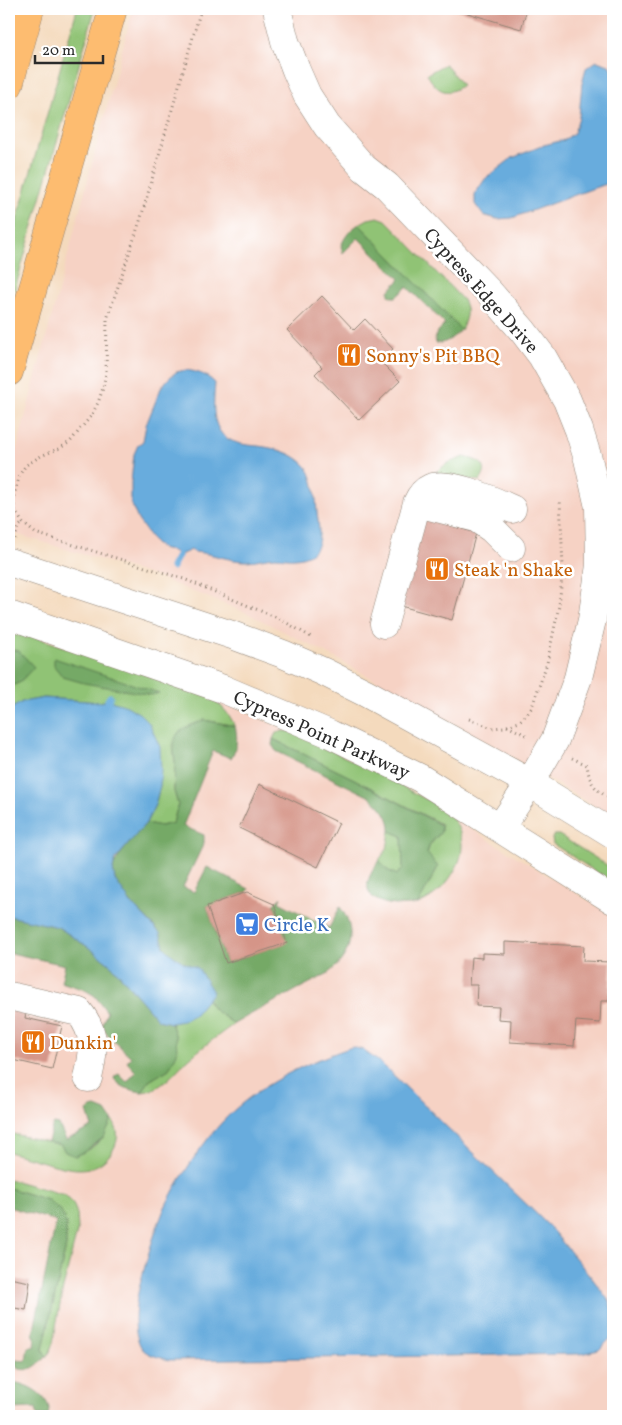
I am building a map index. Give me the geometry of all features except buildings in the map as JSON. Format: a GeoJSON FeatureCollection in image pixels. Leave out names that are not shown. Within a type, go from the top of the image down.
{"type":"FeatureCollection","features":[{"type":"Feature","properties":{"kind":"main road"},"geometry":{"type":"LineString","coordinates":[[9,85],[30,9]]}},
{"type":"Feature","properties":{"kind":"main road"},"geometry":{"type":"LineString","coordinates":[[9,372],[113,9]]}},
{"type":"Feature","properties":{"kind":"street","name":"Cypress Edge Drive"},"geometry":{"type":"LineString","coordinates":[[277,9],[285,41],[296,70],[308,95],[327,126],[364,168],[386,186],[489,292],[523,331],[542,356],[567,400],[588,459],[598,507],[600,565],[592,620],[578,678],[555,740],[530,783],[500,828]]}},
{"type":"Feature","properties":{"kind":"street"},"geometry":{"type":"LineString","coordinates":[[384,624],[420,496],[430,488],[446,487],[482,496],[512,510]]}},
{"type":"Feature","properties":{"kind":"street"},"geometry":{"type":"LineString","coordinates":[[417,503],[476,518],[492,529],[511,548]]}},
{"type":"Feature","properties":{"kind":"street"},"geometry":{"type":"LineString","coordinates":[[9,562],[232,634],[324,672],[530,783],[613,834]]}},
{"type":"Feature","properties":{"kind":"street","name":"Cypress Point Parkway"},"geometry":{"type":"LineString","coordinates":[[9,615],[223,689],[330,734],[420,778],[613,900]]}},
{"type":"Feature","properties":{"kind":"street"},"geometry":{"type":"LineString","coordinates":[[9,996],[79,1012],[86,1021],[93,1040],[93,1058],[88,1078]]}},
{"type":"Feature","properties":{"kind":"path"},"geometry":{"type":"LineString","coordinates":[[201,9],[140,221],[107,319],[106,373],[98,403],[70,442],[26,464],[20,474],[11,499],[15,511],[23,523],[35,533],[49,539],[184,579],[280,619],[314,638]]}},
{"type":"Feature","properties":{"kind":"path"},"geometry":{"type":"LineString","coordinates":[[462,715],[492,728],[518,722],[532,707],[547,663],[559,606],[563,566],[560,499]]}},
{"type":"Feature","properties":{"kind":"path"},"geometry":{"type":"LineString","coordinates":[[18,527],[23,523]]}},
{"type":"Feature","properties":{"kind":"path"},"geometry":{"type":"LineString","coordinates":[[506,726],[516,730]]}},
{"type":"Feature","properties":{"kind":"path"},"geometry":{"type":"LineString","coordinates":[[581,762],[587,765],[589,778],[599,792],[613,801]]}},
{"type":"Feature","properties":{"kind":"shaded area"},"geometry":{"type":"Polygon","coordinates":[[[133,9],[613,9],[613,817],[466,730],[328,654],[249,614],[154,576],[9,532],[9,478],[133,9]]]}},
{"type":"Feature","properties":{"kind":"shaded area"},"geometry":{"type":"Polygon","coordinates":[[[9,634],[15,634],[209,696],[290,731],[393,781],[438,806],[452,817],[613,916],[613,1416],[9,1416],[9,634]]]}},
{"type":"Feature","properties":{"kind":"green space"},"geometry":{"type":"Polygon","coordinates":[[[77,9],[95,9],[9,310],[9,248],[77,9]]]}},
{"type":"Feature","properties":{"kind":"green space"},"geometry":{"type":"Polygon","coordinates":[[[445,64],[462,85],[451,91],[438,88],[427,74],[445,64]]]}},
{"type":"Feature","properties":{"kind":"green space"},"geometry":{"type":"Polygon","coordinates":[[[378,217],[386,220],[463,300],[466,315],[461,330],[359,224],[368,219],[378,217]]]}},
{"type":"Feature","properties":{"kind":"green space"},"geometry":{"type":"Polygon","coordinates":[[[359,224],[461,330],[447,341],[436,343],[436,335],[445,324],[407,287],[396,297],[389,295],[389,291],[400,279],[358,238],[343,253],[341,246],[344,239],[359,224]]]}},
{"type":"Feature","properties":{"kind":"green space"},"geometry":{"type":"Polygon","coordinates":[[[464,457],[482,464],[484,467],[485,471],[480,481],[433,474],[448,463],[464,457]]]}},
{"type":"Feature","properties":{"kind":"green space"},"geometry":{"type":"Polygon","coordinates":[[[9,634],[32,636],[209,696],[224,710],[235,726],[205,720],[173,743],[175,763],[174,791],[178,805],[173,823],[161,826],[146,823],[155,805],[160,786],[108,700],[100,702],[44,698],[22,702],[9,710],[9,688],[20,682],[19,651],[9,649],[9,634]]]}},
{"type":"Feature","properties":{"kind":"green space"},"geometry":{"type":"Polygon","coordinates":[[[9,649],[19,651],[34,667],[20,682],[9,688],[9,649]]]}},
{"type":"Feature","properties":{"kind":"green space"},"geometry":{"type":"Polygon","coordinates":[[[54,658],[159,693],[152,695],[84,683],[63,677],[54,666],[54,658]]]}},
{"type":"Feature","properties":{"kind":"green space"},"geometry":{"type":"Polygon","coordinates":[[[204,720],[235,726],[236,743],[231,758],[213,751],[183,826],[204,835],[204,843],[183,887],[194,892],[207,867],[249,889],[247,892],[207,906],[226,963],[286,943],[274,904],[281,897],[279,902],[329,928],[340,907],[346,916],[350,934],[349,943],[342,960],[327,974],[234,1024],[213,1009],[207,999],[198,968],[181,961],[168,951],[158,931],[118,886],[113,870],[121,853],[146,823],[161,826],[173,823],[178,805],[174,791],[175,763],[173,743],[178,733],[204,720]]]}},
{"type":"Feature","properties":{"kind":"green space"},"geometry":{"type":"Polygon","coordinates":[[[290,731],[368,769],[434,804],[448,814],[459,830],[462,849],[456,868],[440,889],[430,898],[418,904],[438,867],[427,854],[430,845],[441,832],[441,824],[273,739],[276,733],[290,731]]]}},
{"type":"Feature","properties":{"kind":"green space"},"geometry":{"type":"Polygon","coordinates":[[[273,739],[441,825],[441,832],[430,844],[427,853],[438,867],[418,904],[394,905],[386,903],[372,896],[368,890],[369,878],[379,860],[387,870],[397,875],[403,868],[402,836],[390,831],[389,821],[381,808],[370,797],[276,751],[272,745],[273,739]]]}},
{"type":"Feature","properties":{"kind":"green space"},"geometry":{"type":"Polygon","coordinates":[[[390,831],[402,836],[403,868],[397,875],[387,870],[379,860],[387,849],[390,831]]]}},
{"type":"Feature","properties":{"kind":"green space"},"geometry":{"type":"Polygon","coordinates":[[[554,835],[559,835],[613,869],[613,883],[553,844],[552,838],[554,835]]]}},
{"type":"Feature","properties":{"kind":"green space"},"geometry":{"type":"Polygon","coordinates":[[[9,916],[58,927],[91,949],[113,967],[158,1020],[171,1023],[176,1037],[177,1053],[169,1069],[149,1081],[142,1092],[120,1085],[114,1079],[115,1076],[119,1074],[127,1082],[136,1072],[127,1062],[131,1057],[106,1033],[102,1025],[107,1012],[95,996],[85,990],[61,982],[65,965],[11,953],[9,958],[9,916]]]}},
{"type":"Feature","properties":{"kind":"green space"},"geometry":{"type":"Polygon","coordinates":[[[207,999],[213,1009],[234,1024],[185,1062],[163,1084],[157,1088],[142,1092],[149,1081],[169,1069],[176,1037],[171,1023],[192,1016],[207,999]]]}},
{"type":"Feature","properties":{"kind":"green space"},"geometry":{"type":"Polygon","coordinates":[[[96,1107],[106,1111],[112,1120],[104,1137],[84,1152],[75,1156],[65,1152],[61,1145],[48,1142],[54,1124],[59,1125],[66,1140],[92,1127],[87,1111],[96,1107]]]}},
{"type":"Feature","properties":{"kind":"green space"},"geometry":{"type":"Polygon","coordinates":[[[112,1120],[117,1131],[115,1146],[107,1158],[92,1167],[83,1169],[66,1168],[9,1152],[9,1133],[61,1145],[75,1155],[94,1146],[105,1133],[112,1120]]]}},
{"type":"Feature","properties":{"kind":"green space"},"geometry":{"type":"Polygon","coordinates":[[[9,1179],[65,1195],[73,1203],[77,1214],[78,1228],[63,1288],[53,1343],[46,1357],[43,1349],[66,1246],[66,1224],[48,1200],[9,1188],[9,1179]]]}},
{"type":"Feature","properties":{"kind":"green space"},"geometry":{"type":"Polygon","coordinates":[[[9,1188],[48,1200],[61,1211],[66,1224],[66,1246],[43,1349],[46,1357],[36,1366],[25,1370],[17,1368],[15,1363],[16,1360],[26,1361],[28,1347],[34,1347],[35,1336],[33,1335],[56,1221],[9,1207],[9,1188]]]}},
{"type":"Feature","properties":{"kind":"green space"},"geometry":{"type":"Polygon","coordinates":[[[9,1382],[27,1386],[43,1397],[49,1408],[48,1416],[37,1416],[36,1408],[9,1409],[9,1382]]]}},
{"type":"Feature","properties":{"kind":"water"},"geometry":{"type":"Polygon","coordinates":[[[597,61],[609,65],[613,71],[613,182],[512,218],[497,219],[483,215],[475,204],[475,194],[485,179],[512,158],[544,145],[564,140],[574,133],[579,117],[582,83],[586,68],[597,61]]]}},
{"type":"Feature","properties":{"kind":"water"},"geometry":{"type":"Polygon","coordinates":[[[186,370],[202,374],[215,383],[215,419],[220,432],[225,437],[241,444],[282,451],[298,459],[307,467],[314,486],[319,529],[318,543],[311,553],[295,558],[272,557],[246,561],[233,560],[191,550],[178,556],[173,551],[165,550],[155,544],[138,520],[131,503],[134,454],[138,445],[143,441],[146,425],[161,388],[176,372],[186,370]]]}},
{"type":"Feature","properties":{"kind":"water"},"geometry":{"type":"Polygon","coordinates":[[[44,698],[100,702],[108,700],[127,706],[140,714],[149,723],[160,747],[160,786],[155,805],[146,823],[115,860],[113,869],[115,880],[131,903],[160,933],[164,947],[172,955],[198,968],[213,992],[195,1014],[183,1021],[171,1023],[158,1020],[113,967],[91,949],[58,927],[9,916],[9,710],[22,702],[44,698]]]}},
{"type":"Feature","properties":{"kind":"water"},"geometry":{"type":"Polygon","coordinates":[[[352,1047],[363,1050],[382,1064],[548,1225],[592,1278],[609,1301],[613,1312],[612,1337],[599,1350],[581,1354],[169,1360],[152,1355],[142,1348],[137,1338],[135,1313],[137,1296],[146,1263],[166,1206],[194,1158],[224,1120],[259,1091],[304,1066],[352,1047]]]}},
{"type":"Feature","properties":{"kind":"waterway"},"geometry":{"type":"LineString","coordinates":[[172,567],[178,556]]}},
{"type":"Feature","properties":{"kind":"place","name":"Sonny's Pit BBQ"},"geometry":{"type":"Point","coordinates":[349,355]}},
{"type":"Feature","properties":{"kind":"place","name":"Steak 'n Shake"},"geometry":{"type":"Point","coordinates":[437,569]}},
{"type":"Feature","properties":{"kind":"place","name":"Circle K"},"geometry":{"type":"Point","coordinates":[247,924]}},
{"type":"Feature","properties":{"kind":"place","name":"Dunkin'"},"geometry":{"type":"Point","coordinates":[33,1042]}}]}
